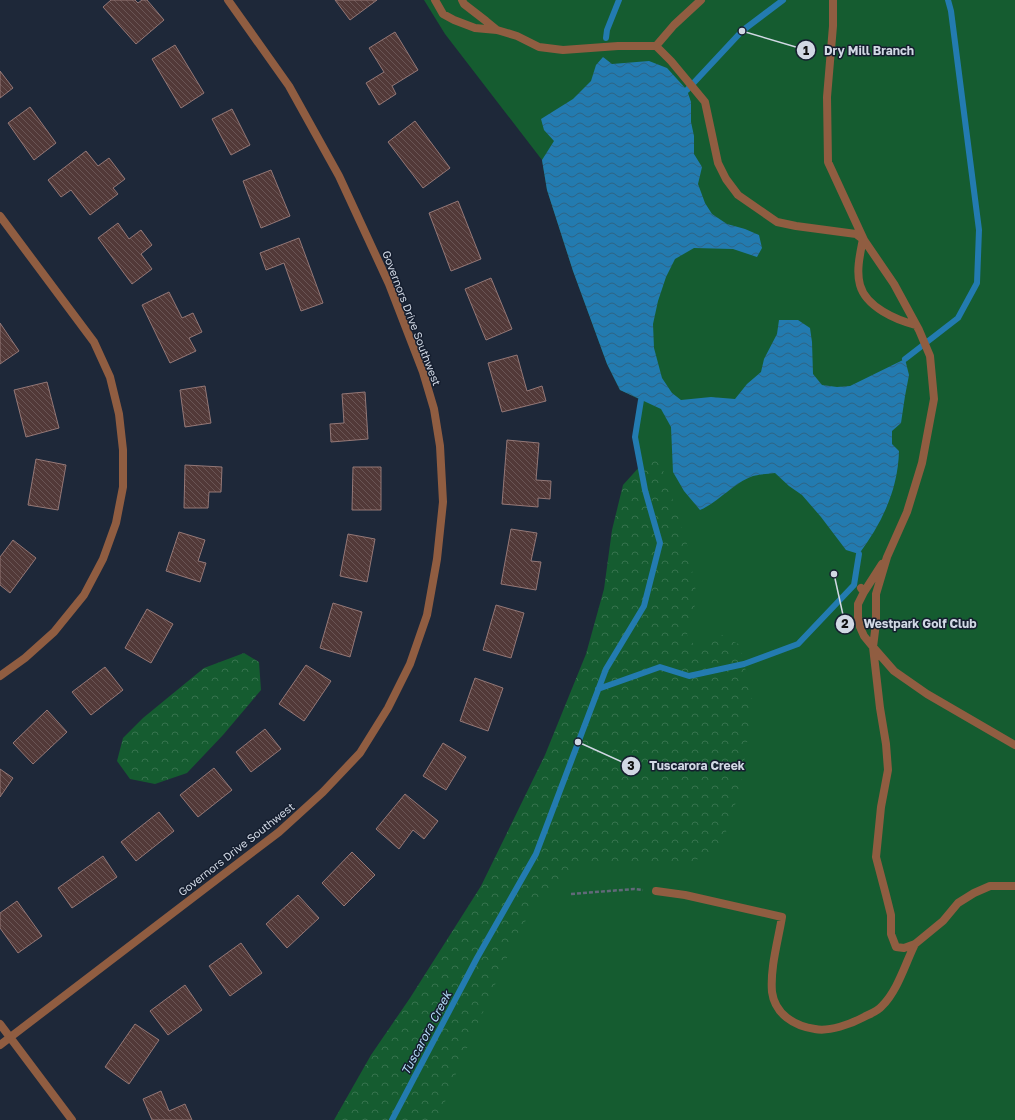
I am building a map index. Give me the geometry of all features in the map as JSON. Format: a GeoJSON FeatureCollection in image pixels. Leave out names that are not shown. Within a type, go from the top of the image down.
{"type":"FeatureCollection","features":[{"type":"Feature","properties":{"kind":"street","name":"Governors Drive Southwest"},"geometry":{"type":"LineString","coordinates":[[0,1045],[279,832],[323,792],[360,753],[388,708],[410,664],[427,614],[437,559],[443,502],[440,446],[434,409],[423,372],[389,284],[339,176],[289,86],[228,0]]}},
{"type":"Feature","properties":{"kind":"street"},"geometry":{"type":"LineString","coordinates":[[435,0],[444,14],[454,20],[475,28],[497,30],[517,36],[539,47],[563,50],[618,46],[656,46],[671,61],[705,102],[718,163],[726,179],[738,195],[777,222],[856,234],[864,240]]}},
{"type":"Feature","properties":{"kind":"street"},"geometry":{"type":"LineString","coordinates":[[462,0],[464,4],[497,30]]}},
{"type":"Feature","properties":{"kind":"street"},"geometry":{"type":"LineString","coordinates":[[656,46],[674,25],[701,0]]}},
{"type":"Feature","properties":{"kind":"street"},"geometry":{"type":"LineString","coordinates":[[833,1],[833,26],[827,97],[828,162],[864,240],[894,284],[918,327],[930,356],[934,399],[922,463],[907,512],[887,557],[876,594],[873,647],[888,770],[880,806],[876,857],[891,915],[891,934],[896,947],[904,948],[915,944],[943,921],[958,903],[974,892],[990,886],[1015,886]]}},
{"type":"Feature","properties":{"kind":"street"},"geometry":{"type":"LineString","coordinates":[[0,216],[94,342],[110,377],[120,414],[123,450],[123,487],[116,523],[103,559],[84,595],[54,632],[25,658],[0,676]]}},
{"type":"Feature","properties":{"kind":"street"},"geometry":{"type":"LineString","coordinates":[[864,240],[859,267],[860,284],[863,294],[879,309],[918,327]]}},
{"type":"Feature","properties":{"kind":"street"},"geometry":{"type":"LineString","coordinates":[[887,557],[862,590],[858,604],[858,617],[864,636],[894,670],[927,694],[1015,745]]}},
{"type":"Feature","properties":{"kind":"street"},"geometry":{"type":"LineString","coordinates":[[656,892],[685,895],[782,917],[772,972],[772,993],[777,1007],[785,1018],[815,1030],[851,1024],[882,1007],[893,992],[915,944]]}},
{"type":"Feature","properties":{"kind":"street"},"geometry":{"type":"LineString","coordinates":[[0,1024],[72,1120]]}},
{"type":"Feature","properties":{"kind":"path"},"geometry":{"type":"LineString","coordinates":[[571,894],[634,889]]}},
{"type":"Feature","properties":{"kind":"green space"},"geometry":{"type":"Polygon","coordinates":[[[424,0],[1015,0],[1015,1120],[393,1120],[536,854],[645,490],[635,437],[641,400],[620,390],[607,364],[573,271],[547,190],[542,160],[445,34],[424,0]]]}},
{"type":"Feature","properties":{"kind":"green space"},"geometry":{"type":"Polygon","coordinates":[[[650,455],[662,467],[687,544],[697,597],[687,635],[696,648],[722,635],[740,645],[753,703],[740,790],[723,841],[711,854],[688,863],[600,862],[570,869],[542,894],[517,935],[457,1071],[438,1120],[334,1120],[371,1055],[410,998],[481,886],[545,755],[586,654],[604,589],[612,530],[623,485],[650,455]]]}},
{"type":"Feature","properties":{"kind":"green space"},"geometry":{"type":"Polygon","coordinates":[[[244,653],[259,662],[261,690],[223,735],[187,773],[155,784],[130,779],[117,761],[123,738],[143,718],[204,668],[244,653]]]}},
{"type":"Feature","properties":{"kind":"water"},"geometry":{"type":"Polygon","coordinates":[[[603,57],[612,64],[649,61],[667,68],[687,90],[691,102],[694,154],[702,167],[698,184],[705,203],[712,214],[727,224],[759,235],[762,248],[757,257],[733,249],[694,248],[675,259],[666,277],[658,301],[653,324],[654,348],[662,378],[672,393],[681,400],[711,397],[735,399],[747,384],[761,372],[764,359],[777,334],[779,320],[798,320],[810,328],[813,374],[822,385],[837,387],[850,386],[905,359],[909,375],[901,423],[892,431],[892,444],[899,451],[896,479],[882,518],[859,554],[846,550],[802,495],[789,486],[775,473],[756,475],[746,479],[707,507],[700,510],[684,491],[673,472],[671,427],[661,409],[620,390],[607,364],[573,271],[547,190],[542,160],[554,141],[544,130],[541,119],[573,99],[591,81],[596,65],[603,57]]]}},
{"type":"Feature","properties":{"kind":"building"},"geometry":{"type":"Polygon","coordinates":[[[111,0],[135,0],[138,3],[142,0],[147,0],[164,20],[136,44],[103,7],[111,0]]]}},
{"type":"Feature","properties":{"kind":"building"},"geometry":{"type":"Polygon","coordinates":[[[335,0],[377,0],[350,20],[335,0]]]}},
{"type":"Feature","properties":{"kind":"building"},"geometry":{"type":"Polygon","coordinates":[[[395,32],[418,70],[392,86],[396,94],[379,105],[366,83],[384,72],[369,48],[395,32]]]}},
{"type":"Feature","properties":{"kind":"building"},"geometry":{"type":"Polygon","coordinates":[[[175,45],[204,93],[181,108],[152,59],[175,45]]]}},
{"type":"Feature","properties":{"kind":"building"},"geometry":{"type":"Polygon","coordinates":[[[0,71],[13,88],[0,98],[0,71]]]}},
{"type":"Feature","properties":{"kind":"building"},"geometry":{"type":"Polygon","coordinates":[[[30,107],[56,143],[34,160],[8,123],[30,107]]]}},
{"type":"Feature","properties":{"kind":"building"},"geometry":{"type":"Polygon","coordinates":[[[232,109],[250,145],[231,155],[212,119],[232,109]]]}},
{"type":"Feature","properties":{"kind":"building"},"geometry":{"type":"Polygon","coordinates":[[[415,121],[450,168],[423,188],[388,142],[415,121]]]}},
{"type":"Feature","properties":{"kind":"building"},"geometry":{"type":"Polygon","coordinates":[[[86,151],[98,166],[109,158],[125,179],[113,188],[118,194],[90,215],[71,190],[61,197],[48,180],[86,151]]]}},
{"type":"Feature","properties":{"kind":"building"},"geometry":{"type":"Polygon","coordinates":[[[271,170],[290,216],[261,228],[243,181],[271,170]]]}},
{"type":"Feature","properties":{"kind":"building"},"geometry":{"type":"Polygon","coordinates":[[[458,201],[481,259],[451,271],[429,213],[458,201]]]}},
{"type":"Feature","properties":{"kind":"building"},"geometry":{"type":"Polygon","coordinates":[[[118,223],[129,239],[141,230],[152,245],[141,254],[152,269],[132,284],[98,238],[118,223]]]}},
{"type":"Feature","properties":{"kind":"building"},"geometry":{"type":"Polygon","coordinates":[[[299,238],[323,303],[301,311],[284,263],[266,270],[260,253],[299,238]]]}},
{"type":"Feature","properties":{"kind":"building"},"geometry":{"type":"Polygon","coordinates":[[[491,278],[512,329],[486,340],[465,289],[491,278]]]}},
{"type":"Feature","properties":{"kind":"building"},"geometry":{"type":"Polygon","coordinates":[[[169,292],[182,318],[193,313],[202,332],[189,338],[196,351],[170,363],[142,305],[169,292]]]}},
{"type":"Feature","properties":{"kind":"building"},"geometry":{"type":"Polygon","coordinates":[[[0,323],[19,351],[0,364],[0,323]]]}},
{"type":"Feature","properties":{"kind":"building"},"geometry":{"type":"Polygon","coordinates":[[[517,355],[527,391],[542,386],[546,401],[502,412],[488,363],[517,355]]]}},
{"type":"Feature","properties":{"kind":"building"},"geometry":{"type":"Polygon","coordinates":[[[47,382],[59,428],[26,437],[14,390],[47,382]]]}},
{"type":"Feature","properties":{"kind":"building"},"geometry":{"type":"Polygon","coordinates":[[[205,386],[211,423],[185,427],[180,390],[205,386]]]}},
{"type":"Feature","properties":{"kind":"building"},"geometry":{"type":"Polygon","coordinates":[[[365,392],[368,439],[331,442],[330,424],[344,423],[342,394],[365,392]]]}},
{"type":"Feature","properties":{"kind":"building"},"geometry":{"type":"Polygon","coordinates":[[[507,440],[539,443],[536,480],[551,481],[550,499],[538,498],[538,507],[502,504],[507,440]]]}},
{"type":"Feature","properties":{"kind":"building"},"geometry":{"type":"Polygon","coordinates":[[[36,459],[66,465],[58,510],[28,505],[36,459]]]}},
{"type":"Feature","properties":{"kind":"building"},"geometry":{"type":"Polygon","coordinates":[[[185,465],[222,467],[221,492],[209,492],[208,508],[184,508],[185,465]]]}},
{"type":"Feature","properties":{"kind":"building"},"geometry":{"type":"Polygon","coordinates":[[[353,467],[381,467],[381,510],[352,510],[353,467]]]}},
{"type":"Feature","properties":{"kind":"building"},"geometry":{"type":"Polygon","coordinates":[[[511,529],[537,533],[531,561],[541,562],[536,590],[501,584],[511,529]]]}},
{"type":"Feature","properties":{"kind":"building"},"geometry":{"type":"Polygon","coordinates":[[[179,532],[205,540],[198,561],[206,563],[200,582],[166,571],[179,532]]]}},
{"type":"Feature","properties":{"kind":"building"},"geometry":{"type":"Polygon","coordinates":[[[348,534],[375,539],[367,582],[340,576],[348,534]]]}},
{"type":"Feature","properties":{"kind":"building"},"geometry":{"type":"Polygon","coordinates":[[[13,540],[36,558],[10,593],[0,585],[0,557],[13,540]]]}},
{"type":"Feature","properties":{"kind":"building"},"geometry":{"type":"Polygon","coordinates":[[[333,603],[362,612],[350,657],[320,648],[333,603]]]}},
{"type":"Feature","properties":{"kind":"building"},"geometry":{"type":"Polygon","coordinates":[[[496,605],[524,613],[511,658],[483,650],[496,605]]]}},
{"type":"Feature","properties":{"kind":"building"},"geometry":{"type":"Polygon","coordinates":[[[147,609],[173,624],[151,663],[125,648],[147,609]]]}},
{"type":"Feature","properties":{"kind":"building"},"geometry":{"type":"Polygon","coordinates":[[[306,665],[331,681],[304,721],[279,704],[306,665]]]}},
{"type":"Feature","properties":{"kind":"building"},"geometry":{"type":"Polygon","coordinates":[[[105,667],[123,690],[91,715],[72,692],[105,667]]]}},
{"type":"Feature","properties":{"kind":"building"},"geometry":{"type":"Polygon","coordinates":[[[475,678],[503,688],[488,731],[460,721],[475,678]]]}},
{"type":"Feature","properties":{"kind":"building"},"geometry":{"type":"Polygon","coordinates":[[[47,710],[67,732],[33,764],[13,743],[47,710]]]}},
{"type":"Feature","properties":{"kind":"building"},"geometry":{"type":"Polygon","coordinates":[[[265,729],[281,749],[251,772],[236,752],[265,729]]]}},
{"type":"Feature","properties":{"kind":"building"},"geometry":{"type":"Polygon","coordinates":[[[443,743],[466,757],[446,790],[423,776],[443,743]]]}},
{"type":"Feature","properties":{"kind":"building"},"geometry":{"type":"Polygon","coordinates":[[[214,768],[232,790],[198,817],[180,795],[214,768]]]}},
{"type":"Feature","properties":{"kind":"building"},"geometry":{"type":"Polygon","coordinates":[[[0,769],[13,778],[0,797],[0,769]]]}},
{"type":"Feature","properties":{"kind":"building"},"geometry":{"type":"Polygon","coordinates":[[[405,794],[438,821],[424,839],[413,830],[399,849],[376,829],[405,794]]]}},
{"type":"Feature","properties":{"kind":"building"},"geometry":{"type":"Polygon","coordinates":[[[159,812],[174,831],[136,861],[121,842],[159,812]]]}},
{"type":"Feature","properties":{"kind":"building"},"geometry":{"type":"Polygon","coordinates":[[[352,852],[375,875],[344,906],[322,883],[352,852]]]}},
{"type":"Feature","properties":{"kind":"building"},"geometry":{"type":"Polygon","coordinates":[[[103,856],[117,877],[72,908],[58,888],[103,856]]]}},
{"type":"Feature","properties":{"kind":"building"},"geometry":{"type":"Polygon","coordinates":[[[298,895],[319,918],[287,948],[266,924],[298,895]]]}},
{"type":"Feature","properties":{"kind":"building"},"geometry":{"type":"Polygon","coordinates":[[[17,901],[42,936],[18,953],[0,928],[0,913],[17,901]]]}},
{"type":"Feature","properties":{"kind":"building"},"geometry":{"type":"Polygon","coordinates":[[[241,943],[262,973],[230,996],[209,966],[241,943]]]}},
{"type":"Feature","properties":{"kind":"building"},"geometry":{"type":"Polygon","coordinates":[[[185,985],[202,1010],[168,1035],[150,1011],[185,985]]]}},
{"type":"Feature","properties":{"kind":"building"},"geometry":{"type":"Polygon","coordinates":[[[135,1024],[159,1040],[129,1084],[105,1067],[135,1024]]]}},
{"type":"Feature","properties":{"kind":"building"},"geometry":{"type":"Polygon","coordinates":[[[161,1091],[169,1111],[185,1104],[192,1120],[152,1120],[143,1099],[161,1091]]]}},
{"type":"Feature","properties":{"kind":"waterway","name":"Tuscarora Creek"},"geometry":{"type":"LineString","coordinates":[[606,38],[607,30],[619,0]]}},
{"type":"Feature","properties":{"kind":"waterway"},"geometry":{"type":"LineString","coordinates":[[687,90],[742,31],[783,0]]}},
{"type":"Feature","properties":{"kind":"waterway"},"geometry":{"type":"LineString","coordinates":[[905,359],[958,318],[977,283],[979,230],[951,11],[948,0]]}},
{"type":"Feature","properties":{"kind":"waterway","name":"Tuscarora Creek"},"geometry":{"type":"LineString","coordinates":[[392,1120],[477,958],[536,854],[606,669],[644,606],[660,543],[645,490],[635,437],[641,400]]}},
{"type":"Feature","properties":{"kind":"waterway"},"geometry":{"type":"LineString","coordinates":[[598,689],[660,667],[689,676],[744,664],[798,644],[854,585],[859,554]]}},
{"type":"Feature","properties":{"kind":"place","name":"Dry Mill Branch"},"geometry":{"type":"Point","coordinates":[742,31]}},
{"type":"Feature","properties":{"kind":"place","name":"Westpark Golf Club"},"geometry":{"type":"Point","coordinates":[834,574]}},
{"type":"Feature","properties":{"kind":"place","name":"Tuscarora Creek"},"geometry":{"type":"Point","coordinates":[578,742]}}]}
